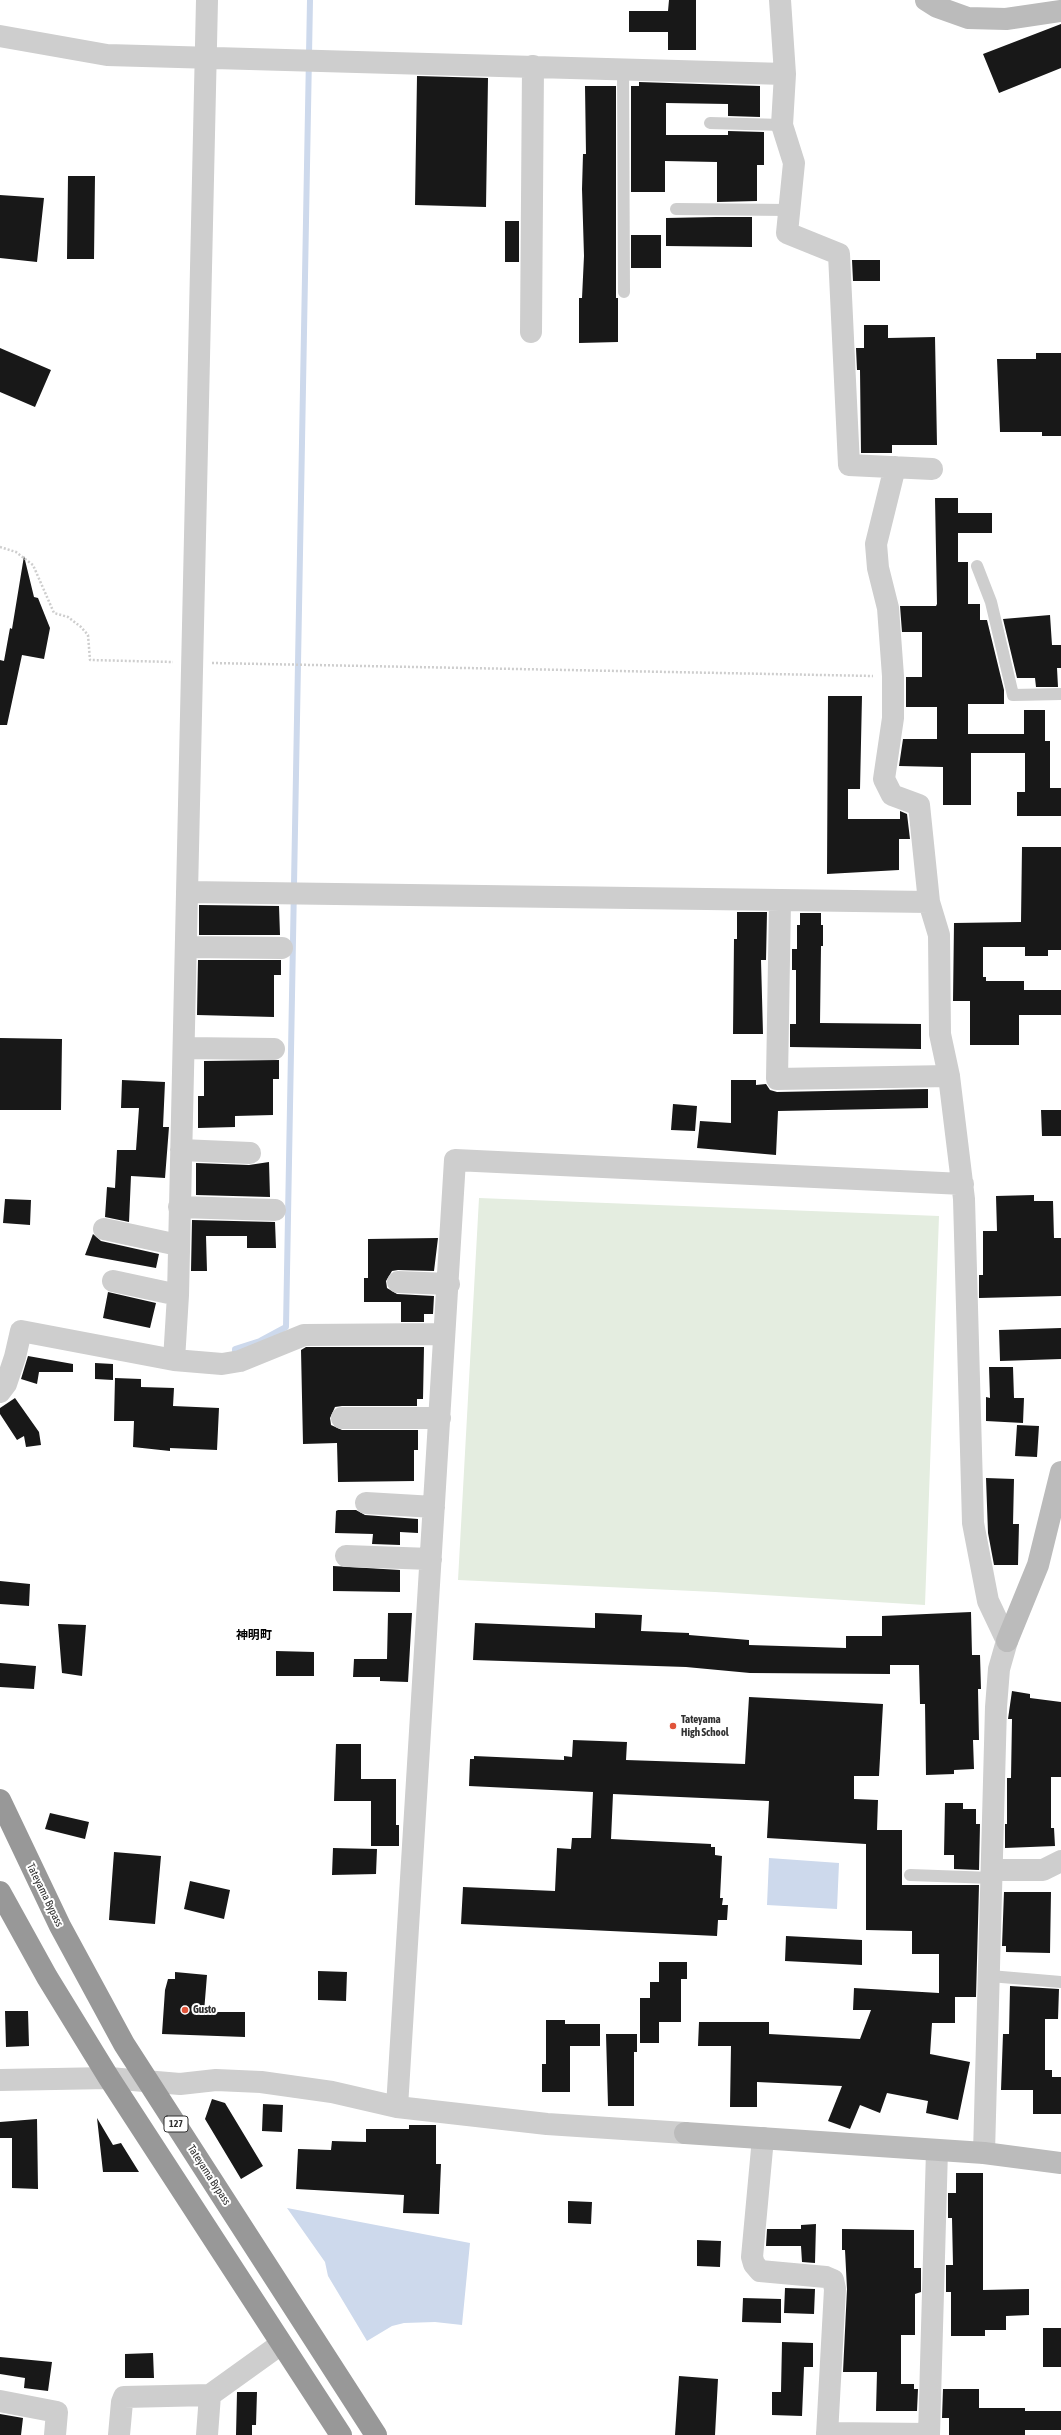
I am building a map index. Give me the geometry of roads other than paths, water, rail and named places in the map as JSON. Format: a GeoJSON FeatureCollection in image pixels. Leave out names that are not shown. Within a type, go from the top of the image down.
{"type":"FeatureCollection","features":[{"type":"Feature","properties":{"kind":"highway","name":"Tateyama Bypass"},"geometry":{"type":"LineString","coordinates":[[0,1800],[60,1926],[124,2044],[376,2435]]}},
{"type":"Feature","properties":{"kind":"highway"},"geometry":{"type":"LineString","coordinates":[[0,1892],[47,1977],[109,2078],[341,2435]]}},
{"type":"Feature","properties":{"kind":"street"},"geometry":{"type":"LineString","coordinates":[[174,1360],[178,1295],[178,1245],[187,947],[186,892],[193,663],[207,0]]}},
{"type":"Feature","properties":{"kind":"street"},"geometry":{"type":"LineString","coordinates":[[780,0],[784,74],[782,125],[794,163],[787,233],[839,254],[849,465],[932,469]]}},
{"type":"Feature","properties":{"kind":"street"},"geometry":{"type":"LineString","coordinates":[[926,0],[937,7],[968,18],[1006,19],[1061,12]]}},
{"type":"Feature","properties":{"kind":"street"},"geometry":{"type":"LineString","coordinates":[[0,36],[107,55],[623,68],[784,74]]}},
{"type":"Feature","properties":{"kind":"street"},"geometry":{"type":"LineString","coordinates":[[531,332],[533,66]]}},
{"type":"Feature","properties":{"kind":"street"},"geometry":{"type":"LineString","coordinates":[[895,467],[876,544],[878,568],[888,608],[893,676],[893,718],[884,780],[892,795],[919,805],[929,902],[939,936],[940,1034],[949,1076],[963,1184],[973,1523],[988,1601],[1007,1641]]}},
{"type":"Feature","properties":{"kind":"street"},"geometry":{"type":"LineString","coordinates":[[186,892],[929,902]]}},
{"type":"Feature","properties":{"kind":"street"},"geometry":{"type":"LineString","coordinates":[[780,900],[777,1079],[949,1076]]}},
{"type":"Feature","properties":{"kind":"street"},"geometry":{"type":"LineString","coordinates":[[187,947],[282,948]]}},
{"type":"Feature","properties":{"kind":"street"},"geometry":{"type":"LineString","coordinates":[[184,1048],[274,1049]]}},
{"type":"Feature","properties":{"kind":"street"},"geometry":{"type":"LineString","coordinates":[[181,1150],[250,1153]]}},
{"type":"Feature","properties":{"kind":"street"},"geometry":{"type":"LineString","coordinates":[[397,2107],[444,1334],[449,1284],[455,1160],[963,1184]]}},
{"type":"Feature","properties":{"kind":"street"},"geometry":{"type":"LineString","coordinates":[[179,1207],[275,1210]]}},
{"type":"Feature","properties":{"kind":"street"},"geometry":{"type":"LineString","coordinates":[[104,1229],[178,1245]]}},
{"type":"Feature","properties":{"kind":"street"},"geometry":{"type":"LineString","coordinates":[[113,1281],[178,1295]]}},
{"type":"Feature","properties":{"kind":"street"},"geometry":{"type":"LineString","coordinates":[[398,1282],[449,1284]]}},
{"type":"Feature","properties":{"kind":"street"},"geometry":{"type":"LineString","coordinates":[[0,1392],[6,1384],[15,1357],[21,1331],[174,1360],[231,1363],[304,1336],[444,1334]]}},
{"type":"Feature","properties":{"kind":"street"},"geometry":{"type":"LineString","coordinates":[[342,1418],[440,1418]]}},
{"type":"Feature","properties":{"kind":"street"},"geometry":{"type":"LineString","coordinates":[[984,2153],[993,1874],[996,1706],[999,1669],[1007,1641],[1038,1565],[1058,1497],[1061,1472]]}},
{"type":"Feature","properties":{"kind":"street"},"geometry":{"type":"LineString","coordinates":[[366,1503],[434,1506]]}},
{"type":"Feature","properties":{"kind":"street"},"geometry":{"type":"LineString","coordinates":[[346,1556],[431,1559]]}},
{"type":"Feature","properties":{"kind":"street"},"geometry":{"type":"LineString","coordinates":[[993,1874],[1043,1870],[1061,1861]]}},
{"type":"Feature","properties":{"kind":"street"},"geometry":{"type":"LineString","coordinates":[[0,2080],[109,2078],[180,2084],[216,2080],[261,2082],[332,2092],[397,2107],[547,2124],[984,2153],[1061,2162]]}},
{"type":"Feature","properties":{"kind":"street"},"geometry":{"type":"LineString","coordinates":[[763,2138],[752,2257],[754,2264],[760,2270],[826,2277],[833,2280],[835,2289],[827,2434],[929,2435],[937,2150]]}},
{"type":"Feature","properties":{"kind":"street"},"geometry":{"type":"LineString","coordinates":[[119,2435],[122,2402],[124,2397],[210,2395],[281,2344]]}},
{"type":"Feature","properties":{"kind":"street"},"geometry":{"type":"LineString","coordinates":[[207,2435],[210,2395]]}},
{"type":"Feature","properties":{"kind":"street"},"geometry":{"type":"LineString","coordinates":[[0,2401],[57,2412],[55,2435]]}},
{"type":"Feature","properties":{"kind":"lane"},"geometry":{"type":"LineString","coordinates":[[623,68],[624,292]]}},
{"type":"Feature","properties":{"kind":"lane"},"geometry":{"type":"LineString","coordinates":[[710,123],[782,125]]}},
{"type":"Feature","properties":{"kind":"lane"},"geometry":{"type":"LineString","coordinates":[[676,209],[789,210]]}},
{"type":"Feature","properties":{"kind":"lane"},"geometry":{"type":"LineString","coordinates":[[977,566],[991,602],[1013,695],[1061,694]]}},
{"type":"Feature","properties":{"kind":"lane"},"geometry":{"type":"LineString","coordinates":[[910,1875],[993,1874]]}},
{"type":"Feature","properties":{"kind":"lane"},"geometry":{"type":"LineString","coordinates":[[990,1976],[1061,1982]]}},
{"type":"Feature","properties":{"kind":"water"},"geometry":{"type":"Polygon","coordinates":[[[769,1858],[839,1863],[837,1909],[767,1905],[769,1858]]]}},
{"type":"Feature","properties":{"kind":"water"},"geometry":{"type":"Polygon","coordinates":[[[287,2208],[470,2243],[462,2325],[435,2322],[404,2323],[392,2326],[367,2341],[328,2276],[325,2262],[287,2208]]]}},
{"type":"Feature","properties":{"kind":"waterway"},"geometry":{"type":"LineString","coordinates":[[235,1355],[235,1349],[260,1341],[286,1327],[310,0]]}},
{"type":"Feature","properties":{"kind":"place","name":"Tateyama High School"},"geometry":{"type":"Point","coordinates":[673,1726]}},
{"type":"Feature","properties":{"kind":"place","name":"Gusto"},"geometry":{"type":"Point","coordinates":[185,2010]}},
{"type":"Feature","properties":{"kind":"district","name":"神明町"},"geometry":{"type":"Point","coordinates":[254,1635]}}]}
